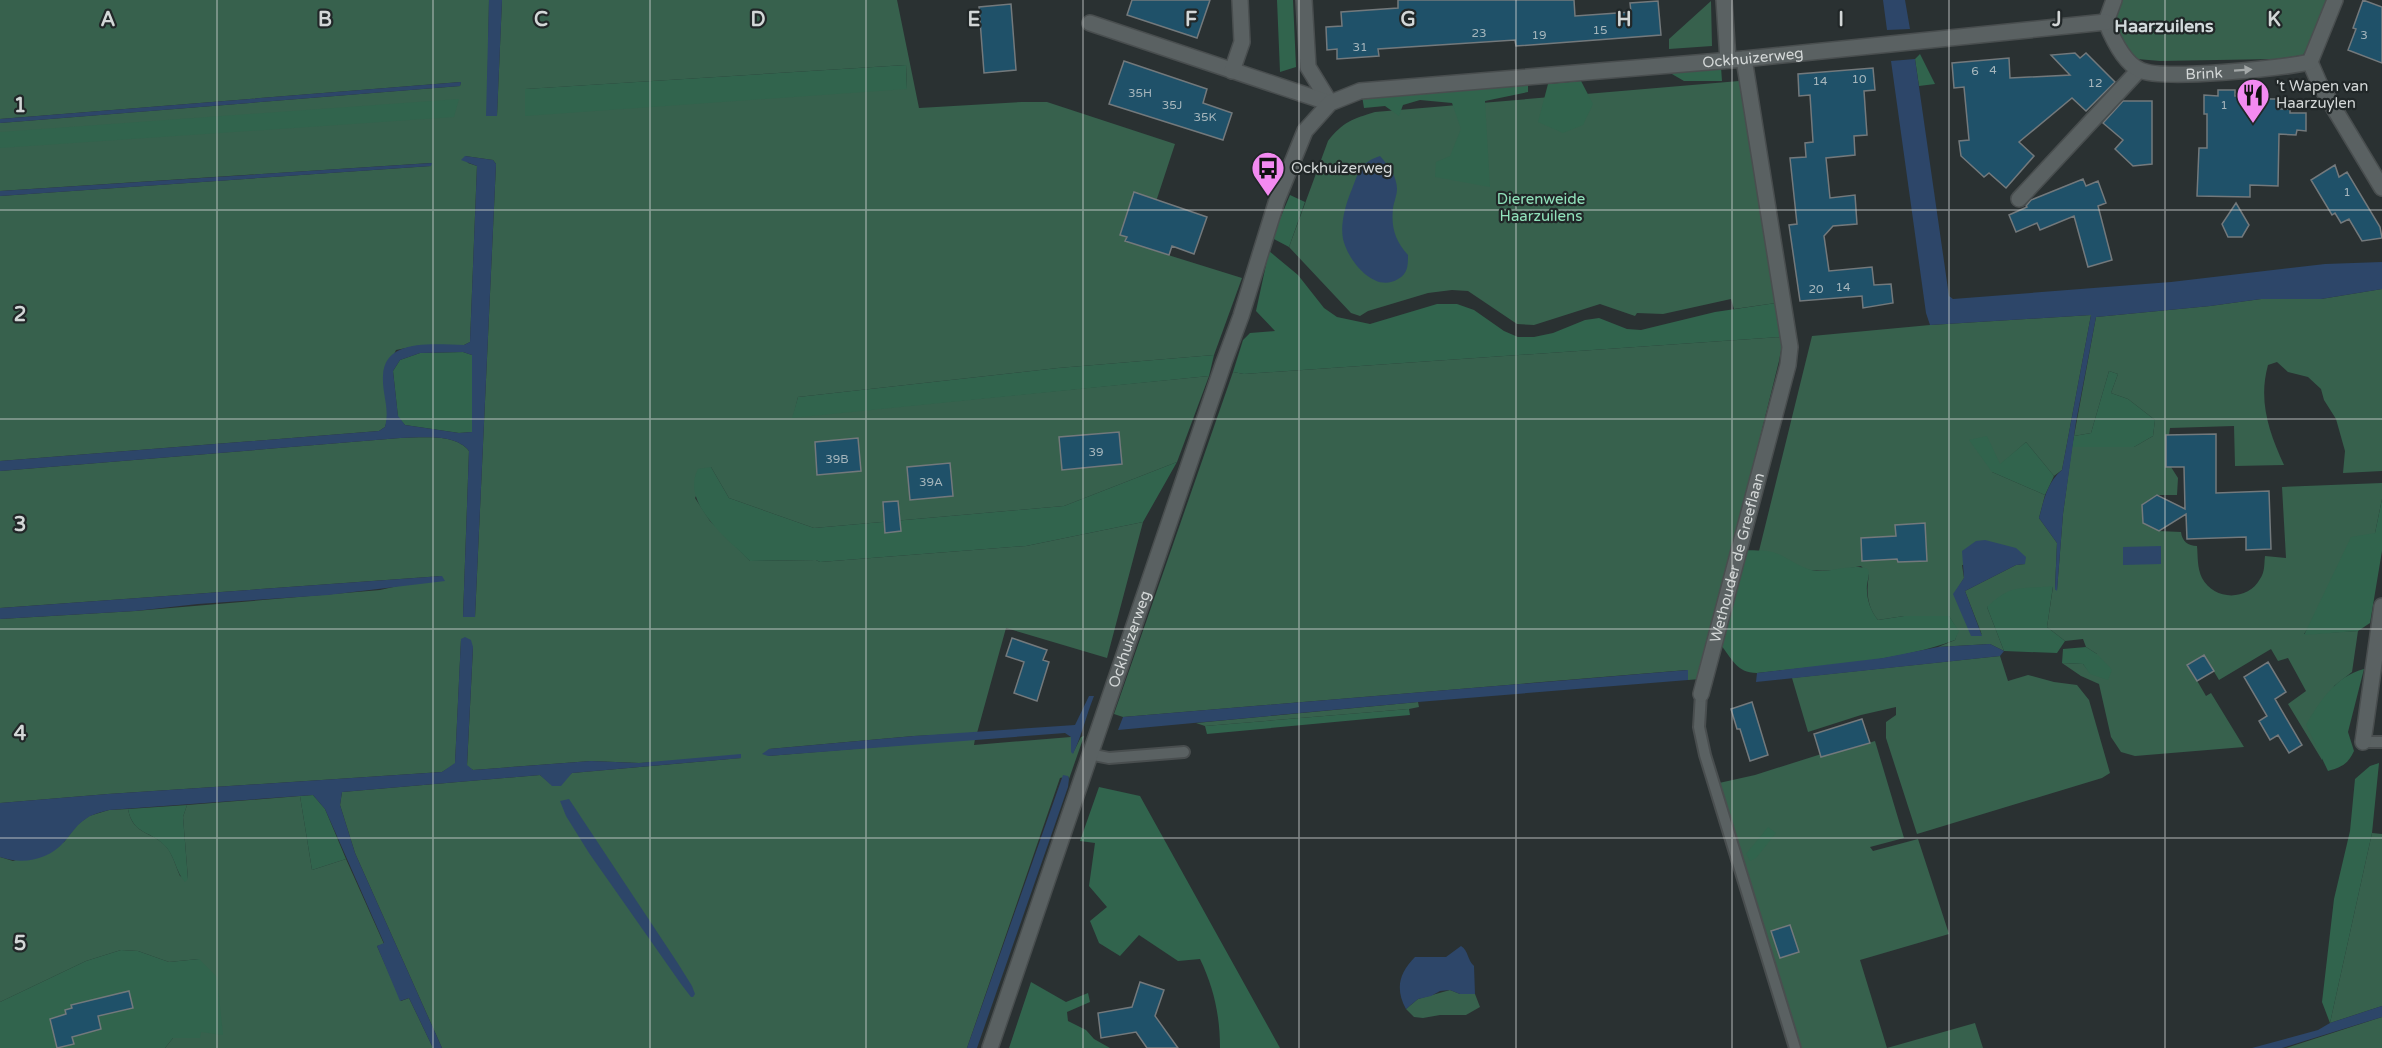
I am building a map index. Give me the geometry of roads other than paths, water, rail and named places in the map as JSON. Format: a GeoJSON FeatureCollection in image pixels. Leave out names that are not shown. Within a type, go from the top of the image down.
{"type":"FeatureCollection","features":[{"type":"Feature","properties":{"kind":"street"},"geometry":{"type":"LineString","coordinates":[[1232,70],[1242,42],[1240,0]]}},
{"type":"Feature","properties":{"kind":"street"},"geometry":{"type":"LineString","coordinates":[[1304,0],[1308,67],[1330,103]]}},
{"type":"Feature","properties":{"kind":"street"},"geometry":{"type":"LineString","coordinates":[[1724,0],[1728,60]]}},
{"type":"Feature","properties":{"kind":"street"},"geometry":{"type":"LineString","coordinates":[[2019,199],[2139,70],[2117,47],[2106,22],[2114,0]]}},
{"type":"Feature","properties":{"kind":"street"},"geometry":{"type":"LineString","coordinates":[[2335,0],[2310,62],[2320,85],[2382,188]]}},
{"type":"Feature","properties":{"kind":"street","name":"Ockhuizerweg"},"geometry":{"type":"LineString","coordinates":[[990,1048],[1241,316],[1286,176],[1305,131],[1330,103],[1360,91],[1728,60],[2106,22]]}},
{"type":"Feature","properties":{"kind":"street"},"geometry":{"type":"LineString","coordinates":[[1090,23],[1330,103]]}},
{"type":"Feature","properties":{"kind":"street","name":"Wethouder de Greeflaan"},"geometry":{"type":"LineString","coordinates":[[1701,694],[1788,365],[1790,346],[1744,58]]}},
{"type":"Feature","properties":{"kind":"street","name":"Brink"},"geometry":{"type":"LineString","coordinates":[[2139,70],[2169,75],[2289,67],[2310,62]]}},
{"type":"Feature","properties":{"kind":"street"},"geometry":{"type":"LineString","coordinates":[[2363,742],[2382,606]]}},
{"type":"Feature","properties":{"kind":"lane","name":"Wethouder de Greeflaan"},"geometry":{"type":"LineString","coordinates":[[1701,694],[1699,727],[1705,755],[1795,1048]]}},
{"type":"Feature","properties":{"kind":"lane"},"geometry":{"type":"LineString","coordinates":[[2363,742],[2382,742]]}},
{"type":"Feature","properties":{"kind":"lane"},"geometry":{"type":"LineString","coordinates":[[1089,754],[1109,758],[1184,752]]}},
{"type":"Feature","properties":{"kind":"water"},"geometry":{"type":"Polygon","coordinates":[[[489,0],[502,0],[497,116],[486,116],[489,0]]]}},
{"type":"Feature","properties":{"kind":"water"},"geometry":{"type":"Polygon","coordinates":[[[1883,0],[1905,0],[1910,29],[1887,30],[1883,0]]]}},
{"type":"Feature","properties":{"kind":"water"},"geometry":{"type":"Polygon","coordinates":[[[1915,59],[1949,296],[1953,299],[2171,282],[2325,264],[2382,262],[2382,289],[2321,299],[2261,299],[2096,317],[2076,422],[2063,514],[2057,591],[2055,589],[2057,543],[2039,518],[2049,486],[2062,470],[2091,315],[1930,325],[1926,313],[1891,61],[1915,59]]]}},
{"type":"Feature","properties":{"kind":"water"},"geometry":{"type":"Polygon","coordinates":[[[461,82],[460,86],[0,123],[0,119],[461,82]]]}},
{"type":"Feature","properties":{"kind":"water"},"geometry":{"type":"Polygon","coordinates":[[[465,156],[493,160],[496,164],[475,617],[463,617],[469,451],[455,441],[437,438],[400,438],[0,471],[0,461],[379,431],[385,427],[387,414],[383,376],[386,363],[392,355],[414,346],[464,345],[470,342],[477,166],[461,160],[465,156]],[[463,352],[420,353],[400,360],[393,371],[398,416],[405,425],[459,433],[472,432],[472,355],[463,352]]]}},
{"type":"Feature","properties":{"kind":"water"},"geometry":{"type":"Polygon","coordinates":[[[1380,156],[1394,175],[1397,194],[1393,208],[1393,228],[1397,239],[1408,255],[1404,275],[1389,282],[1380,282],[1364,273],[1350,257],[1342,233],[1346,207],[1359,172],[1365,164],[1380,156]]]}},
{"type":"Feature","properties":{"kind":"water"},"geometry":{"type":"Polygon","coordinates":[[[432,163],[431,166],[0,196],[0,191],[432,163]]]}},
{"type":"Feature","properties":{"kind":"water"},"geometry":{"type":"Polygon","coordinates":[[[1985,540],[2016,548],[2026,557],[2025,564],[2016,565],[1965,591],[1982,636],[1971,636],[1953,594],[1964,578],[1962,551],[1976,541],[1985,540]]]}},
{"type":"Feature","properties":{"kind":"water"},"geometry":{"type":"Polygon","coordinates":[[[2161,546],[2161,564],[2123,565],[2123,547],[2161,546]]]}},
{"type":"Feature","properties":{"kind":"water"},"geometry":{"type":"Polygon","coordinates":[[[442,576],[445,581],[328,595],[135,611],[0,619],[0,608],[442,576]]]}},
{"type":"Feature","properties":{"kind":"water"},"geometry":{"type":"Polygon","coordinates":[[[465,637],[471,640],[473,647],[467,765],[473,770],[591,761],[639,763],[741,754],[741,758],[572,773],[561,786],[552,786],[540,775],[342,792],[340,805],[355,853],[442,1048],[433,1048],[409,998],[400,1001],[377,946],[384,943],[325,809],[313,795],[109,810],[83,820],[58,848],[43,857],[17,861],[0,857],[0,803],[442,772],[455,763],[461,639],[465,637]]]}},
{"type":"Feature","properties":{"kind":"water"},"geometry":{"type":"Polygon","coordinates":[[[1990,644],[2004,651],[2000,656],[1756,682],[1757,673],[1883,658],[1938,647],[1990,644]]]}},
{"type":"Feature","properties":{"kind":"water"},"geometry":{"type":"Polygon","coordinates":[[[1688,670],[1688,680],[1118,730],[1123,717],[1688,670]]]}},
{"type":"Feature","properties":{"kind":"water"},"geometry":{"type":"Polygon","coordinates":[[[1089,696],[1094,696],[1073,754],[1071,737],[1065,733],[768,756],[762,754],[769,749],[1075,725],[1089,696]]]}},
{"type":"Feature","properties":{"kind":"water"},"geometry":{"type":"Polygon","coordinates":[[[1063,775],[1068,776],[1068,787],[977,1048],[967,1048],[1063,775]]]}},
{"type":"Feature","properties":{"kind":"water"},"geometry":{"type":"Polygon","coordinates":[[[569,799],[677,962],[692,986],[695,994],[693,997],[681,984],[589,853],[566,816],[560,801],[569,799]]]}},
{"type":"Feature","properties":{"kind":"water"},"geometry":{"type":"Polygon","coordinates":[[[1461,946],[1474,966],[1475,994],[1460,994],[1450,990],[1440,991],[1418,999],[1406,1009],[1401,995],[1400,981],[1405,969],[1415,957],[1446,957],[1461,946]]]}},
{"type":"Feature","properties":{"kind":"water"},"geometry":{"type":"Polygon","coordinates":[[[2382,1006],[2382,1017],[2282,1048],[2252,1048],[2318,1030],[2330,1023],[2382,1006]]]}},
{"type":"Feature","properties":{"kind":"place","name":"'t Wapen van Haarzuylen"},"geometry":{"type":"Point","coordinates":[2253,124]}},
{"type":"Feature","properties":{"kind":"place","name":"Ockhuizerweg"},"geometry":{"type":"Point","coordinates":[1268,197]}},
{"type":"Feature","properties":{"kind":"district","name":"Haarzuilens"},"geometry":{"type":"Point","coordinates":[2164,26]}},
{"type":"Feature","properties":{"kind":"park label","name":"Dierenweide Haarzuilens"},"geometry":{"type":"Point","coordinates":[1541,208]}}]}
